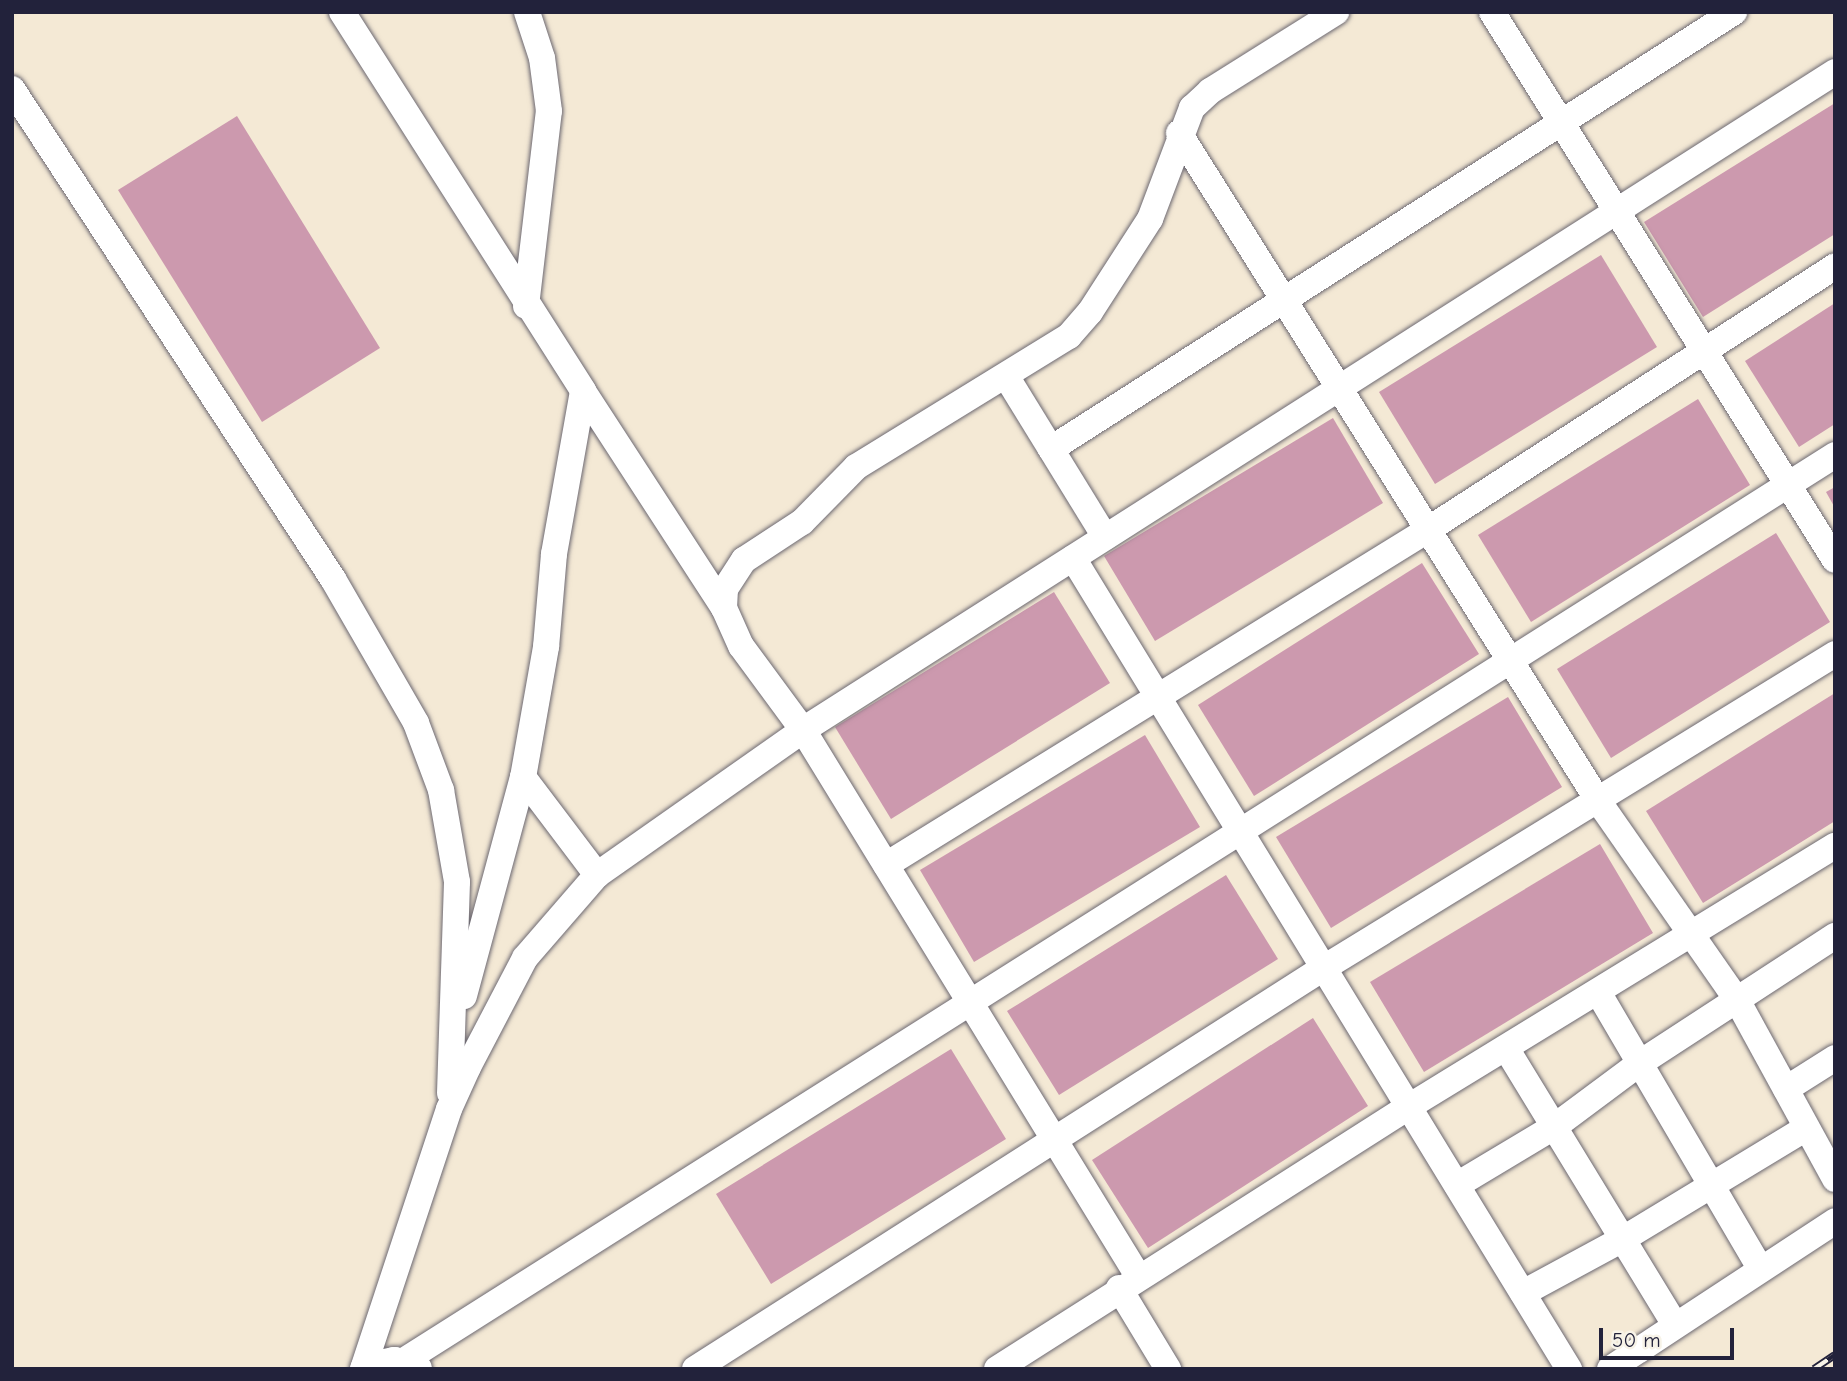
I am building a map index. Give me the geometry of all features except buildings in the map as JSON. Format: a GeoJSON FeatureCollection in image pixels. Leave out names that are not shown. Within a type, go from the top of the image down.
{"type":"FeatureCollection","features":[{"type":"Feature","properties":{"kind":"street"},"geometry":{"type":"LineString","coordinates":[[342,12],[526,306],[724,608],[741,646],[803,730],[969,1005],[1055,1139],[1128,1282],[1156,1365]]}},
{"type":"Feature","properties":{"kind":"street"},"geometry":{"type":"LineString","coordinates":[[526,306],[549,111],[542,58],[527,12]]}},
{"type":"Feature","properties":{"kind":"street"},"geometry":{"type":"LineString","coordinates":[[724,608],[725,589],[738,567],[809,516],[856,467],[1056,347],[1090,312],[1150,219],[1179,133],[1192,108],[1210,91],[1336,12]]}},
{"type":"Feature","properties":{"kind":"street"},"geometry":{"type":"LineString","coordinates":[[1492,12],[1703,351],[1790,484],[1835,560]]}},
{"type":"Feature","properties":{"kind":"street"},"geometry":{"type":"LineString","coordinates":[[1051,449],[1283,296],[1734,12]]}},
{"type":"Feature","properties":{"kind":"street"},"geometry":{"type":"LineString","coordinates":[[449,1109],[525,958],[597,874],[803,730],[1614,210],[1835,72]]}},
{"type":"Feature","properties":{"kind":"street"},"geometry":{"type":"LineString","coordinates":[[12,89],[333,579],[416,723],[441,790],[453,849],[458,912],[449,1109],[386,1368]]}},
{"type":"Feature","properties":{"kind":"street"},"geometry":{"type":"LineString","coordinates":[[1179,133],[1283,296],[1426,531],[1600,802],[1737,1000],[1786,1089],[1819,1139],[1835,1179]]}},
{"type":"Feature","properties":{"kind":"street"},"geometry":{"type":"LineString","coordinates":[[886,865],[1426,531],[1835,267]]}},
{"type":"Feature","properties":{"kind":"street"},"geometry":{"type":"LineString","coordinates":[[1006,376],[1105,537]]}},
{"type":"Feature","properties":{"kind":"street"},"geometry":{"type":"LineString","coordinates":[[453,1031],[496,889],[523,777],[546,648],[554,554],[583,391]]}},
{"type":"Feature","properties":{"kind":"street"},"geometry":{"type":"LineString","coordinates":[[386,1368],[1241,834],[1835,455]]}},
{"type":"Feature","properties":{"kind":"street"},"geometry":{"type":"LineString","coordinates":[[1073,558],[1569,1369]]}},
{"type":"Feature","properties":{"kind":"street"},"geometry":{"type":"LineString","coordinates":[[695,1369],[1322,969],[1600,802],[1835,654]]}},
{"type":"Feature","properties":{"kind":"street"},"geometry":{"type":"LineString","coordinates":[[523,777],[597,874]]}},
{"type":"Feature","properties":{"kind":"street"},"geometry":{"type":"LineString","coordinates":[[1005,1366],[1128,1282],[1410,1106],[1833,851]]}},
{"type":"Feature","properties":{"kind":"street"},"geometry":{"type":"LineString","coordinates":[[1457,1185],[1554,1127],[1640,1063],[1835,936]]}},
{"type":"Feature","properties":{"kind":"street"},"geometry":{"type":"LineString","coordinates":[[1598,992],[1760,1268]]}},
{"type":"Feature","properties":{"kind":"street"},"geometry":{"type":"LineString","coordinates":[[1506,1048],[1675,1325]]}},
{"type":"Feature","properties":{"kind":"street"},"geometry":{"type":"LineString","coordinates":[[1786,1089],[1835,1058]]}},
{"type":"Feature","properties":{"kind":"street"},"geometry":{"type":"LineString","coordinates":[[1523,1293],[1623,1239],[1712,1185],[1819,1139]]}},
{"type":"Feature","properties":{"kind":"street"},"geometry":{"type":"LineString","coordinates":[[1610,1369],[1835,1221]]}},
{"type":"Feature","properties":{"kind":"railway"},"geometry":{"type":"LineString","coordinates":[[1814,1369],[1835,1355]]}}]}
